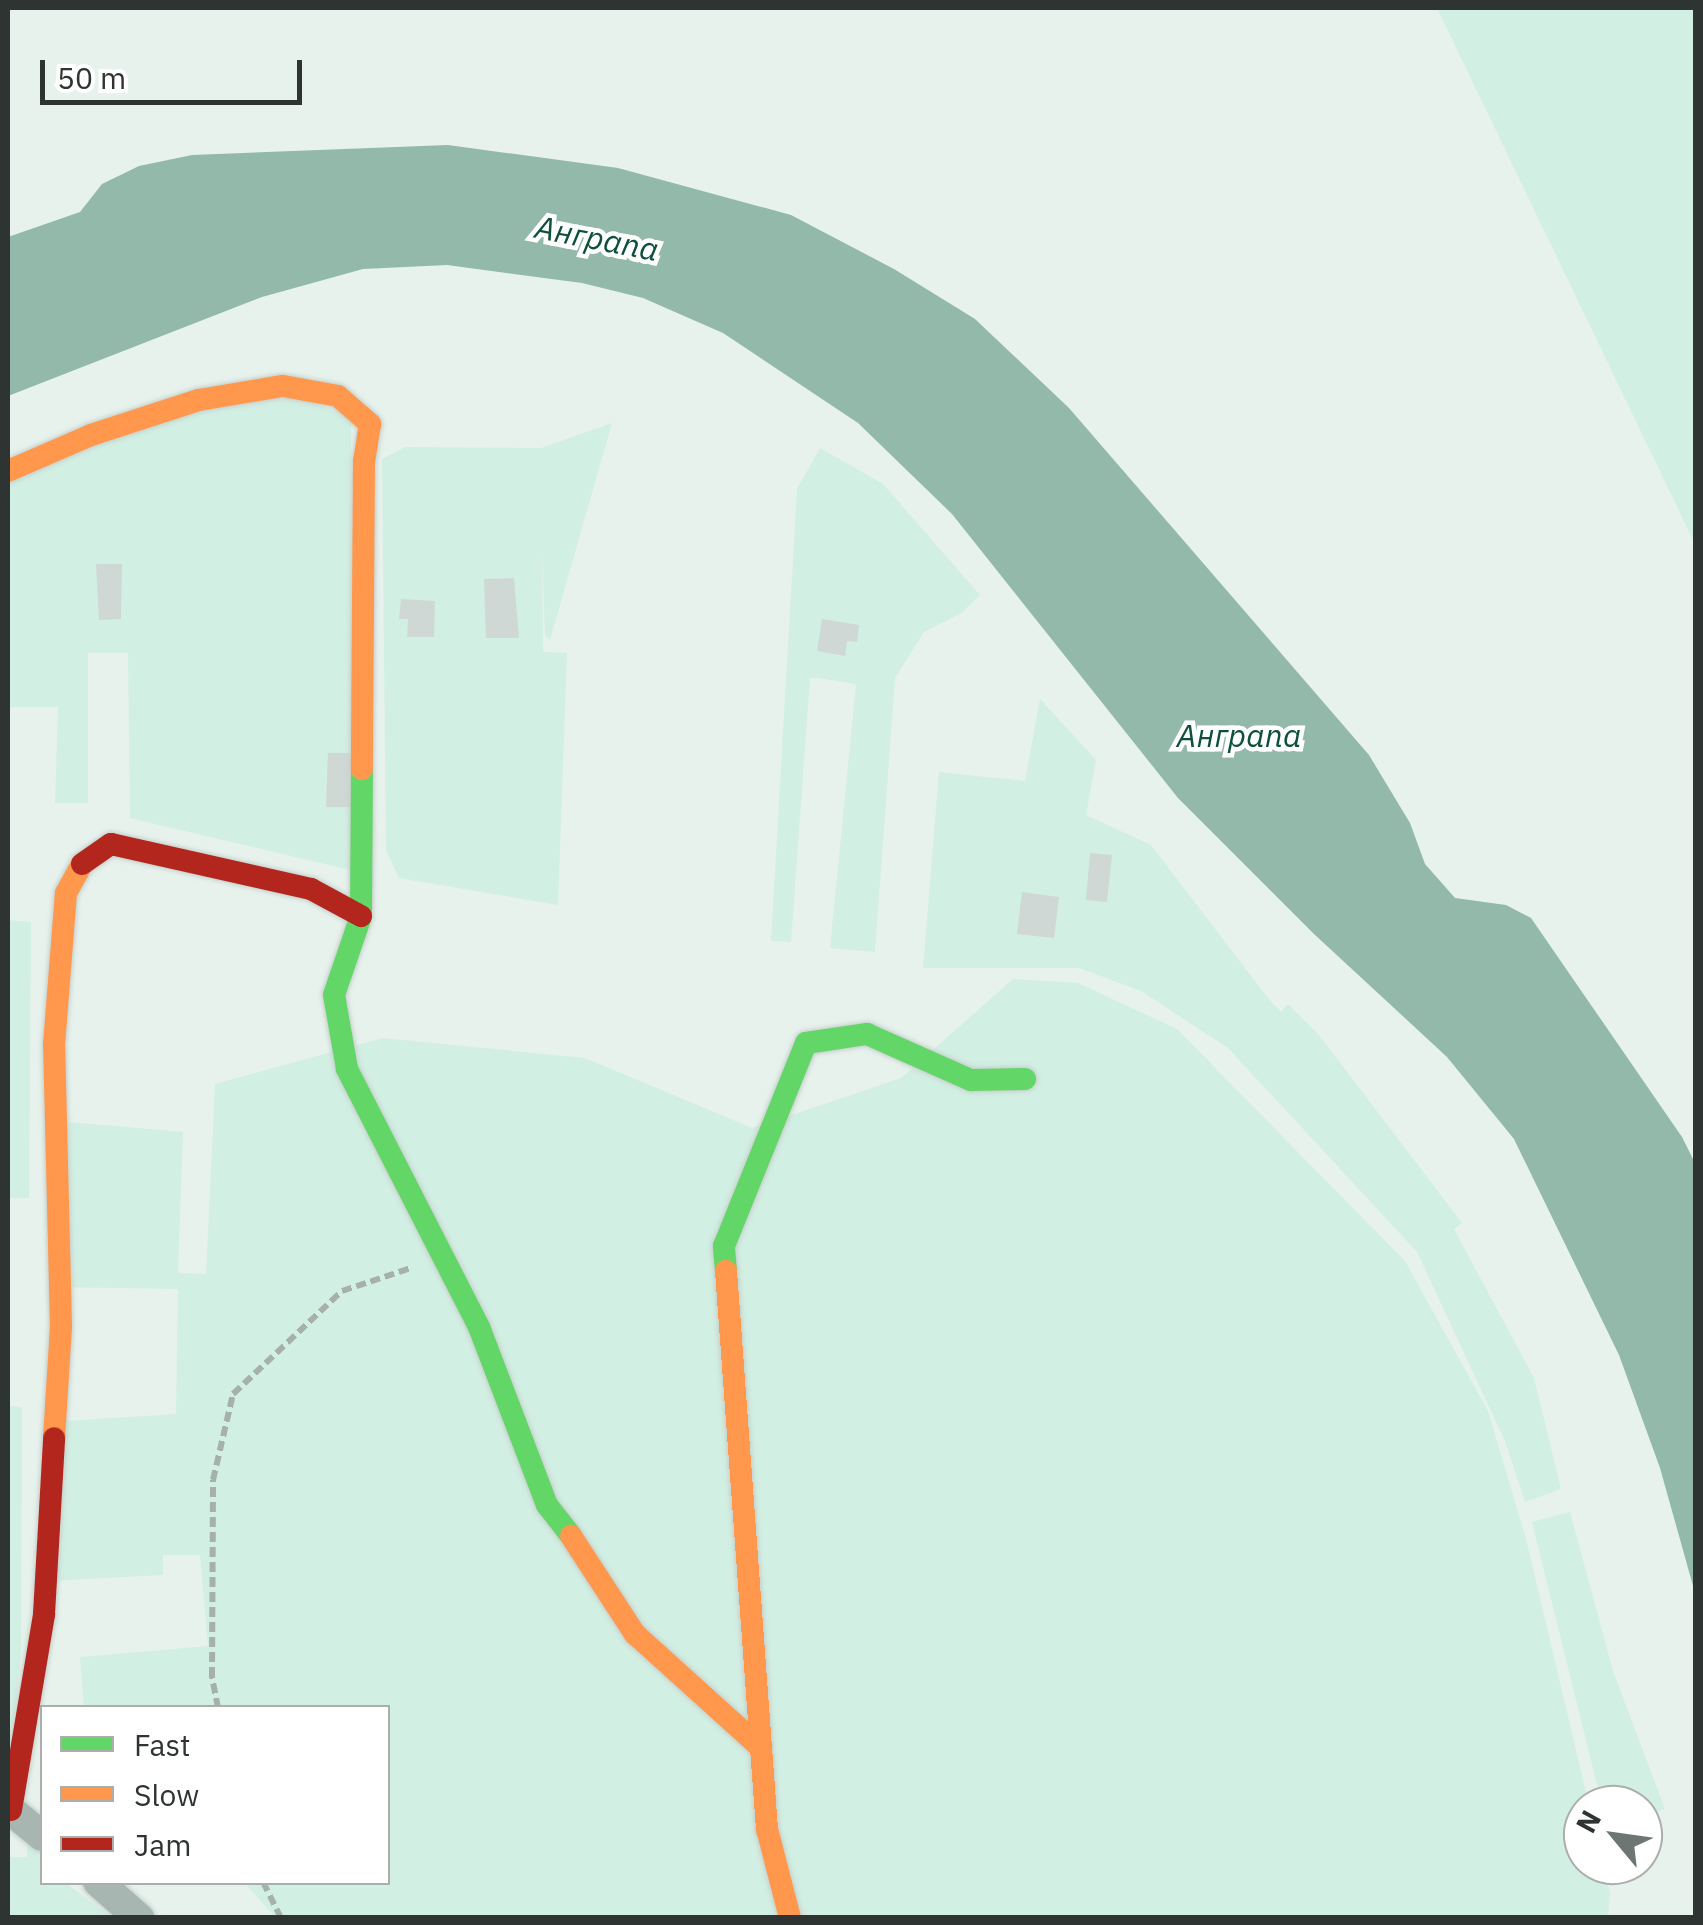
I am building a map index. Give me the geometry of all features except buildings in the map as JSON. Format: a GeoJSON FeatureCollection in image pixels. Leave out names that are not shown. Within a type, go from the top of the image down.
{"type":"FeatureCollection","features":[{"type":"Feature","properties":{"kind":"street"},"geometry":{"type":"LineString","coordinates":[[8,471],[91,435],[199,400],[283,386],[338,396],[370,424],[364,461],[361,916],[334,994],[347,1069],[478,1327],[547,1505],[593,1564],[634,1634],[761,1748]]}},
{"type":"Feature","properties":{"kind":"street"},"geometry":{"type":"LineString","coordinates":[[40,1834],[10,1809],[44,1614],[60,1327],[54,1046],[66,892],[83,862],[111,844],[312,889],[361,916]]}},
{"type":"Feature","properties":{"kind":"street"},"geometry":{"type":"LineString","coordinates":[[790,1918],[767,1828],[724,1246],[761,1163],[776,1111],[806,1042],[867,1034],[972,1080],[1024,1079]]}},
{"type":"Feature","properties":{"kind":"street"},"geometry":{"type":"LineString","coordinates":[[102,1885],[140,1918]]}},
{"type":"Feature","properties":{"kind":"path"},"geometry":{"type":"LineString","coordinates":[[217,1705],[212,1677],[213,1480],[234,1394],[342,1291],[442,1257]]}},
{"type":"Feature","properties":{"kind":"path"},"geometry":{"type":"LineString","coordinates":[[264,1885],[281,1918]]}},
{"type":"Feature","properties":{"kind":"shaded area"},"geometry":{"type":"Polygon","coordinates":[[[1437,8],[1695,8],[1695,544],[1437,8]]]}},
{"type":"Feature","properties":{"kind":"shaded area"},"geometry":{"type":"Polygon","coordinates":[[[243,380],[351,416],[355,871],[130,818],[128,653],[88,653],[88,803],[55,803],[58,707],[8,707],[8,460],[243,380]]]}},
{"type":"Feature","properties":{"kind":"shaded area"},"geometry":{"type":"Polygon","coordinates":[[[612,423],[550,640],[545,635],[542,553],[543,652],[567,653],[558,905],[399,878],[386,850],[382,459],[405,447],[541,448],[612,423]]]}},
{"type":"Feature","properties":{"kind":"shaded area"},"geometry":{"type":"Polygon","coordinates":[[[820,448],[883,484],[980,595],[961,613],[924,632],[895,678],[875,952],[830,948],[856,684],[818,678],[810,678],[791,942],[771,941],[797,489],[820,448]]]}},
{"type":"Feature","properties":{"kind":"shaded area"},"geometry":{"type":"Polygon","coordinates":[[[1040,699],[1096,760],[1086,815],[1151,845],[1271,1002],[1281,1012],[1288,1004],[1319,1035],[1462,1223],[1454,1229],[1534,1378],[1561,1489],[1525,1502],[1505,1441],[1417,1252],[1228,1048],[1141,991],[1079,968],[923,968],[939,772],[1025,781],[1040,699]]]}},
{"type":"Feature","properties":{"kind":"shaded area"},"geometry":{"type":"Polygon","coordinates":[[[8,920],[31,922],[29,1198],[8,1198],[8,920]]]}},
{"type":"Feature","properties":{"kind":"shaded area"},"geometry":{"type":"Polygon","coordinates":[[[1013,979],[1078,983],[1177,1029],[1405,1261],[1488,1411],[1526,1539],[1584,1785],[1563,1785],[1563,1885],[1608,1885],[1608,1917],[275,1917],[247,1885],[390,1885],[390,1705],[84,1705],[80,1657],[208,1646],[200,1555],[163,1555],[163,1575],[51,1581],[50,1422],[176,1414],[178,1289],[54,1287],[57,1121],[183,1132],[178,1273],[206,1274],[215,1084],[383,1038],[585,1058],[752,1128],[901,1078],[1013,979]]]}},
{"type":"Feature","properties":{"kind":"shaded area"},"geometry":{"type":"Polygon","coordinates":[[[8,1406],[22,1407],[21,1652],[8,1782],[8,1406]]]}},
{"type":"Feature","properties":{"kind":"shaded area"},"geometry":{"type":"Polygon","coordinates":[[[1570,1512],[1613,1671],[1656,1785],[1597,1785],[1532,1522],[1570,1512]]]}},
{"type":"Feature","properties":{"kind":"shaded area"},"geometry":{"type":"Polygon","coordinates":[[[28,1832],[40,1844],[40,1885],[69,1885],[111,1917],[8,1918],[8,1857],[27,1857],[28,1832]]]}},
{"type":"Feature","properties":{"kind":"water","name":"Анграпа"},"geometry":{"type":"Polygon","coordinates":[[[448,145],[618,168],[791,215],[894,269],[975,319],[1069,408],[1369,755],[1410,823],[1425,864],[1455,898],[1506,905],[1531,918],[1682,1137],[1695,1163],[1695,1593],[1660,1468],[1619,1355],[1514,1139],[1447,1057],[1314,934],[1178,798],[952,514],[858,423],[723,333],[643,298],[582,283],[447,265],[363,269],[262,297],[8,396],[8,237],[80,212],[102,184],[139,166],[192,155],[448,145]]]}},
{"type":"Feature","properties":{"kind":"traffic: fast"},"geometry":{"type":"LineString","coordinates":[[362,769],[361,916],[334,995],[347,1069],[479,1327],[547,1505],[571,1536]]}},
{"type":"Feature","properties":{"kind":"traffic: fast"},"geometry":{"type":"LineString","coordinates":[[726,1271],[724,1246],[806,1043],[867,1034],[971,1080],[1025,1079]]}},
{"type":"Feature","properties":{"kind":"traffic: slow"},"geometry":{"type":"LineString","coordinates":[[8,471],[91,435],[199,400],[283,386],[338,396],[370,424],[364,461],[362,769]]}},
{"type":"Feature","properties":{"kind":"traffic: slow"},"geometry":{"type":"LineString","coordinates":[[54,1438],[61,1327],[54,1045],[66,893],[82,864]]}},
{"type":"Feature","properties":{"kind":"traffic: slow"},"geometry":{"type":"LineString","coordinates":[[726,1271],[767,1829],[790,1918]]}},
{"type":"Feature","properties":{"kind":"traffic: slow"},"geometry":{"type":"LineString","coordinates":[[571,1536],[635,1634],[761,1748]]}},
{"type":"Feature","properties":{"kind":"traffic: jam"},"geometry":{"type":"LineString","coordinates":[[82,864],[111,844],[311,889],[361,916]]}},
{"type":"Feature","properties":{"kind":"traffic: jam"},"geometry":{"type":"LineString","coordinates":[[11,1810],[44,1614],[54,1438]]}}]}
